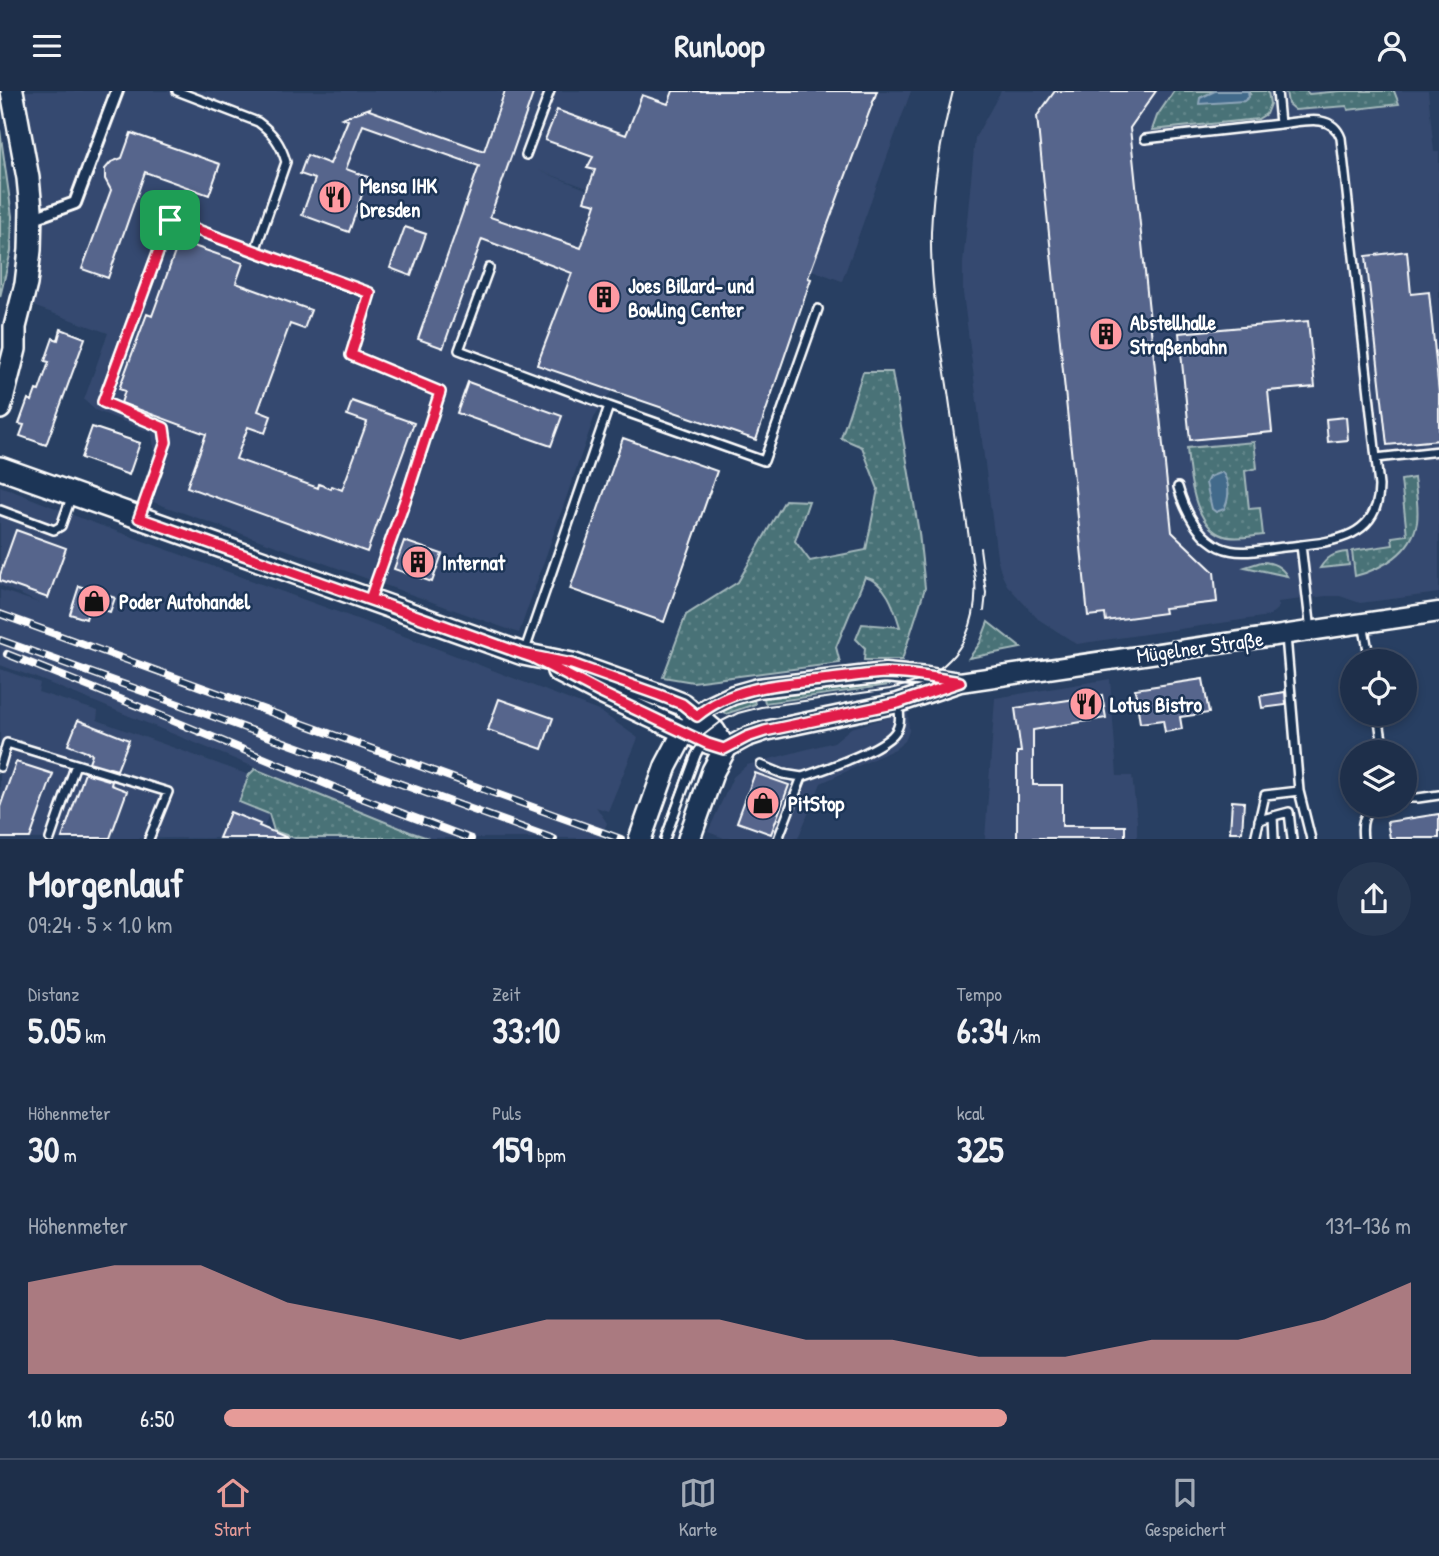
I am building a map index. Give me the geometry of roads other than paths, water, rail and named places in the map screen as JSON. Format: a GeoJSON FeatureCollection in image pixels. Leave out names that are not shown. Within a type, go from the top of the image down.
{"type":"FeatureCollection","features":[{"type":"Feature","properties":{"kind":"main road"},"geometry":{"type":"LineString","coordinates":[[0,408],[15,349],[15,327],[26,283],[30,250],[29,178],[12,91]]}},
{"type":"Feature","properties":{"kind":"main road"},"geometry":{"type":"LineString","coordinates":[[1,351],[15,327]]}},
{"type":"Feature","properties":{"kind":"main road"},"geometry":{"type":"LineString","coordinates":[[0,468],[527,656],[572,664],[682,704],[705,734],[713,771],[689,838]]}},
{"type":"Feature","properties":{"kind":"main road"},"geometry":{"type":"LineString","coordinates":[[640,838],[666,766],[705,734]]}},
{"type":"Feature","properties":{"kind":"street"},"geometry":{"type":"LineString","coordinates":[[31,219],[75,203],[117,91]]}},
{"type":"Feature","properties":{"kind":"street","name":"Mügelner Straße"},"geometry":{"type":"LineString","coordinates":[[960,682],[885,673],[758,688],[733,695],[708,707],[705,734],[747,737],[898,703],[960,682],[1439,613]]}},
{"type":"Feature","properties":{"kind":"lane"},"geometry":{"type":"LineString","coordinates":[[177,91],[258,122],[268,129],[282,148],[286,162],[255,251]]}},
{"type":"Feature","properties":{"kind":"lane"},"geometry":{"type":"LineString","coordinates":[[526,155],[550,91]]}},
{"type":"Feature","properties":{"kind":"lane"},"geometry":{"type":"LineString","coordinates":[[1277,91],[1280,124]]}},
{"type":"Feature","properties":{"kind":"lane"},"geometry":{"type":"LineString","coordinates":[[1145,139],[1323,121],[1336,128],[1341,138],[1379,494],[1370,519],[1348,536],[1328,542],[1232,551],[1212,542],[1195,526],[1178,487]]}},
{"type":"Feature","properties":{"kind":"lane"},"geometry":{"type":"LineString","coordinates":[[139,518],[166,442],[164,428],[103,402],[170,220],[370,293],[351,355],[440,392],[370,599]]}},
{"type":"Feature","properties":{"kind":"lane"},"geometry":{"type":"LineString","coordinates":[[489,268],[459,350],[764,461],[818,309]]}},
{"type":"Feature","properties":{"kind":"lane"},"geometry":{"type":"LineString","coordinates":[[527,656],[609,406]]}},
{"type":"Feature","properties":{"kind":"lane"},"geometry":{"type":"LineString","coordinates":[[1376,458],[1439,451]]}},
{"type":"Feature","properties":{"kind":"lane"},"geometry":{"type":"LineString","coordinates":[[0,510],[54,530],[61,526],[72,494]]}},
{"type":"Feature","properties":{"kind":"lane"},"geometry":{"type":"LineString","coordinates":[[1301,545],[1311,631]]}},
{"type":"Feature","properties":{"kind":"lane"},"geometry":{"type":"LineString","coordinates":[[1363,622],[1368,649]]}},
{"type":"Feature","properties":{"kind":"lane"},"geometry":{"type":"LineString","coordinates":[[1286,635],[1298,792],[1311,838]]}},
{"type":"Feature","properties":{"kind":"lane"},"geometry":{"type":"LineString","coordinates":[[761,765],[783,774],[802,777],[846,762],[888,740],[897,730],[900,717],[898,703]]}},
{"type":"Feature","properties":{"kind":"lane"},"geometry":{"type":"LineString","coordinates":[[665,838],[705,734]]}},
{"type":"Feature","properties":{"kind":"lane"},"geometry":{"type":"LineString","coordinates":[[0,767],[8,743],[167,792],[149,838]]}},
{"type":"Feature","properties":{"kind":"lane"},"geometry":{"type":"LineString","coordinates":[[50,838],[76,764]]}},
{"type":"Feature","properties":{"kind":"lane"},"geometry":{"type":"LineString","coordinates":[[778,838],[802,777]]}},
{"type":"Feature","properties":{"kind":"lane"},"geometry":{"type":"LineString","coordinates":[[1255,838],[1265,795],[1298,792]]}},
{"type":"Feature","properties":{"kind":"lane"},"geometry":{"type":"LineString","coordinates":[[1417,798],[1439,795]]}},
{"type":"Feature","properties":{"kind":"lane"},"geometry":{"type":"LineString","coordinates":[[1259,820],[1289,811],[1292,838]]}},
{"type":"Feature","properties":{"kind":"lane"},"geometry":{"type":"LineString","coordinates":[[1273,816],[1274,838]]}},
{"type":"Feature","properties":{"kind":"lane"},"geometry":{"type":"LineString","coordinates":[[1363,838],[1361,825],[1364,817]]}},
{"type":"Feature","properties":{"kind":"tram line"},"geometry":{"type":"LineString","coordinates":[[660,839],[691,754],[705,734],[722,721],[738,713],[761,707],[890,689],[913,683],[939,669],[950,659],[966,636],[974,609],[975,580],[938,328],[931,251],[936,179],[953,91]]}},
{"type":"Feature","properties":{"kind":"tram line"},"geometry":{"type":"LineString","coordinates":[[980,548],[986,593],[984,611]]}},
{"type":"Feature","properties":{"kind":"railway"},"geometry":{"type":"LineString","coordinates":[[0,614],[621,839]]}},
{"type":"Feature","properties":{"kind":"railway"},"geometry":{"type":"LineString","coordinates":[[0,640],[554,839]]}},
{"type":"Feature","properties":{"kind":"railway"},"geometry":{"type":"LineString","coordinates":[[7,654],[343,791],[471,839]]}},
{"type":"Feature","properties":{"kind":"place","name":"Mensa IHK Dresden"},"geometry":{"type":"Point","coordinates":[335,197]}},
{"type":"Feature","properties":{"kind":"place","name":"Joes Billard- und Bowling Center"},"geometry":{"type":"Point","coordinates":[604,297]}},
{"type":"Feature","properties":{"kind":"place","name":"Abstellhalle Straßenbahn"},"geometry":{"type":"Point","coordinates":[1106,334]}},
{"type":"Feature","properties":{"kind":"place","name":"Internat"},"geometry":{"type":"Point","coordinates":[418,562]}},
{"type":"Feature","properties":{"kind":"place","name":"Poder Autohandel"},"geometry":{"type":"Point","coordinates":[94,601]}},
{"type":"Feature","properties":{"kind":"place","name":"Lotus Bistro"},"geometry":{"type":"Point","coordinates":[1086,704]}},
{"type":"Feature","properties":{"kind":"place","name":"PitStop"},"geometry":{"type":"Point","coordinates":[763,803]}}]}
